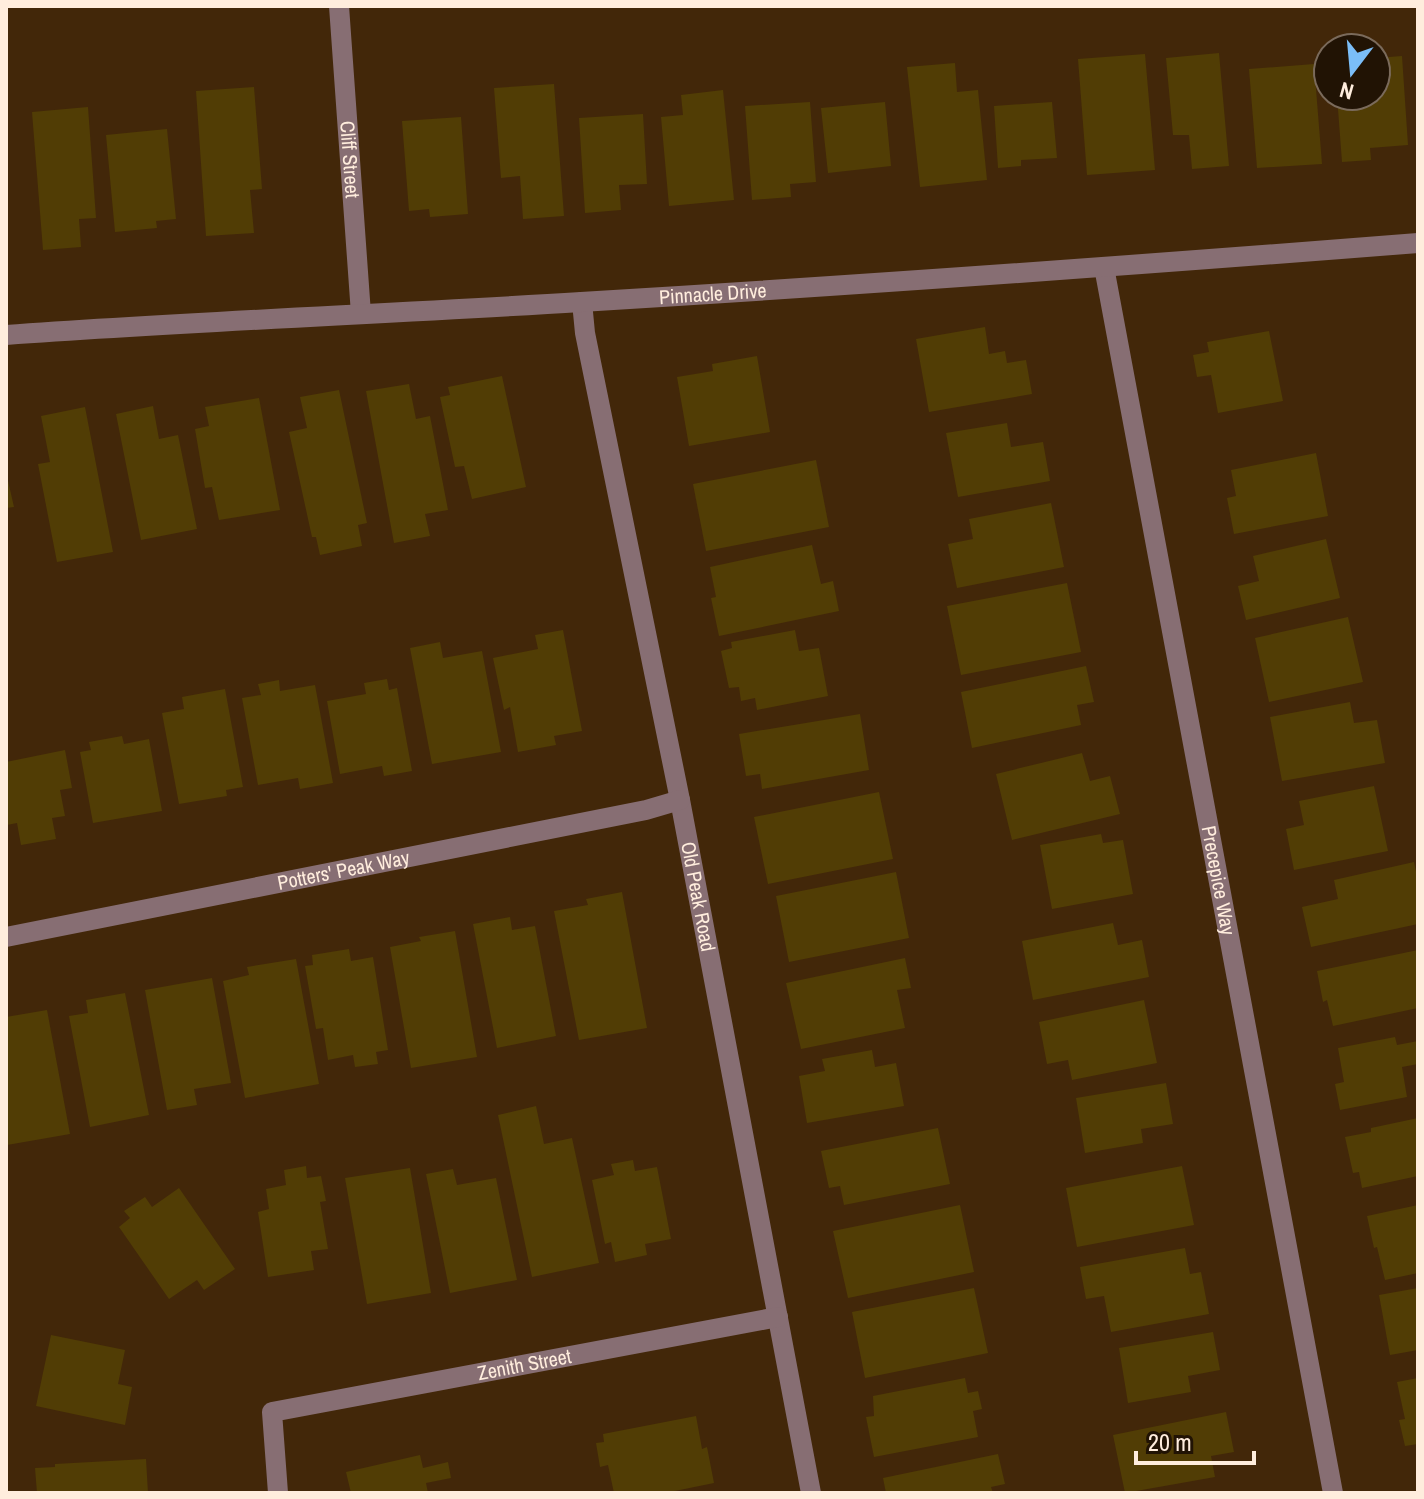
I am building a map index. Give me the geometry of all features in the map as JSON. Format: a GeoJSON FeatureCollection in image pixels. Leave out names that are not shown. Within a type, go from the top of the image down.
{"type":"FeatureCollection","features":[{"type":"Feature","properties":{"kind":"street","name":"Cliff Street"},"geometry":{"type":"LineString","coordinates":[[339,6],[361,314]]}},
{"type":"Feature","properties":{"kind":"street","name":"Pinnacle Drive"},"geometry":{"type":"LineString","coordinates":[[6,335],[148,324],[582,302],[1418,243]]}},
{"type":"Feature","properties":{"kind":"street","name":"Precepice Way"},"geometry":{"type":"LineString","coordinates":[[1104,267],[1333,1493]]}},
{"type":"Feature","properties":{"kind":"street","name":"Old Peak Road"},"geometry":{"type":"LineString","coordinates":[[582,302],[585,333],[680,800],[811,1493]]}},
{"type":"Feature","properties":{"kind":"street","name":"Potters' Peak Way"},"geometry":{"type":"LineString","coordinates":[[6,937],[646,810],[680,800]]}},
{"type":"Feature","properties":{"kind":"street","name":"Zenith Street"},"geometry":{"type":"LineString","coordinates":[[278,1493],[272,1412],[778,1317]]}},
{"type":"Feature","properties":{"kind":"building"},"geometry":{"type":"Polygon","coordinates":[[[1219,53],[1229,166],[1192,169],[1189,135],[1173,135],[1166,58],[1219,53]]]}},
{"type":"Feature","properties":{"kind":"building"},"geometry":{"type":"Polygon","coordinates":[[[1145,54],[1155,170],[1087,175],[1078,59],[1145,54]]]}},
{"type":"Feature","properties":{"kind":"building"},"geometry":{"type":"Polygon","coordinates":[[[1402,56],[1408,145],[1370,148],[1371,160],[1342,162],[1338,112],[1392,112],[1392,57],[1402,56]]]}},
{"type":"Feature","properties":{"kind":"building"},"geometry":{"type":"Polygon","coordinates":[[[955,63],[957,92],[978,90],[987,180],[920,187],[907,67],[955,63]]]}},
{"type":"Feature","properties":{"kind":"building"},"geometry":{"type":"Polygon","coordinates":[[[1312,64],[1312,112],[1318,112],[1322,164],[1257,168],[1249,69],[1312,64]]]}},
{"type":"Feature","properties":{"kind":"building"},"geometry":{"type":"Polygon","coordinates":[[[554,84],[564,216],[523,219],[520,176],[501,178],[494,88],[554,84]]]}},
{"type":"Feature","properties":{"kind":"building"},"geometry":{"type":"Polygon","coordinates":[[[254,87],[262,189],[250,190],[254,233],[206,236],[196,91],[254,87]]]}},
{"type":"Feature","properties":{"kind":"building"},"geometry":{"type":"Polygon","coordinates":[[[723,90],[734,200],[669,206],[661,117],[683,115],[681,95],[723,90]]]}},
{"type":"Feature","properties":{"kind":"building"},"geometry":{"type":"Polygon","coordinates":[[[810,102],[816,182],[790,184],[791,197],[752,200],[745,106],[810,102]]]}},
{"type":"Feature","properties":{"kind":"building"},"geometry":{"type":"Polygon","coordinates":[[[885,102],[891,166],[828,173],[821,108],[885,102]]]}},
{"type":"Feature","properties":{"kind":"building"},"geometry":{"type":"Polygon","coordinates":[[[1052,102],[1057,158],[1021,160],[1021,166],[998,168],[994,106],[1052,102]]]}},
{"type":"Feature","properties":{"kind":"building"},"geometry":{"type":"Polygon","coordinates":[[[88,107],[96,218],[79,219],[81,247],[43,250],[32,112],[88,107]]]}},
{"type":"Feature","properties":{"kind":"building"},"geometry":{"type":"Polygon","coordinates":[[[643,114],[647,184],[619,185],[621,210],[585,213],[579,118],[643,114]]]}},
{"type":"Feature","properties":{"kind":"building"},"geometry":{"type":"Polygon","coordinates":[[[461,117],[468,214],[430,217],[429,209],[409,211],[402,121],[461,117]]]}},
{"type":"Feature","properties":{"kind":"building"},"geometry":{"type":"Polygon","coordinates":[[[167,129],[176,219],[156,221],[157,228],[115,232],[106,135],[167,129]]]}},
{"type":"Feature","properties":{"kind":"building"},"geometry":{"type":"Polygon","coordinates":[[[985,327],[989,354],[1005,351],[1007,363],[1026,360],[1032,394],[929,412],[916,339],[985,327]]]}},
{"type":"Feature","properties":{"kind":"building"},"geometry":{"type":"Polygon","coordinates":[[[1269,331],[1283,401],[1218,413],[1211,375],[1197,377],[1193,355],[1209,352],[1207,342],[1269,331]]]}},
{"type":"Feature","properties":{"kind":"building"},"geometry":{"type":"Polygon","coordinates":[[[757,356],[770,432],[689,446],[677,377],[713,371],[712,364],[757,356]]]}},
{"type":"Feature","properties":{"kind":"building"},"geometry":{"type":"Polygon","coordinates":[[[502,376],[526,487],[472,499],[464,466],[455,467],[440,397],[450,395],[448,387],[502,376]]]}},
{"type":"Feature","properties":{"kind":"building"},"geometry":{"type":"Polygon","coordinates":[[[409,384],[416,419],[430,416],[448,510],[425,514],[430,536],[394,543],[366,391],[409,384]]]}},
{"type":"Feature","properties":{"kind":"building"},"geometry":{"type":"Polygon","coordinates":[[[339,390],[367,523],[358,525],[362,546],[320,555],[316,537],[312,537],[289,432],[307,428],[300,397],[339,390]]]}},
{"type":"Feature","properties":{"kind":"building"},"geometry":{"type":"Polygon","coordinates":[[[259,398],[280,510],[219,520],[212,487],[205,488],[195,429],[209,426],[205,407],[259,398]]]}},
{"type":"Feature","properties":{"kind":"building"},"geometry":{"type":"Polygon","coordinates":[[[153,406],[159,439],[178,435],[197,529],[141,540],[116,414],[153,406]]]}},
{"type":"Feature","properties":{"kind":"building"},"geometry":{"type":"Polygon","coordinates":[[[85,407],[113,552],[57,562],[38,464],[50,462],[41,416],[85,407]]]}},
{"type":"Feature","properties":{"kind":"building"},"geometry":{"type":"Polygon","coordinates":[[[1007,423],[1011,447],[1043,442],[1050,481],[958,497],[946,433],[1007,423]]]}},
{"type":"Feature","properties":{"kind":"building"},"geometry":{"type":"Polygon","coordinates":[[[1316,453],[1328,516],[1234,534],[1227,498],[1236,496],[1231,470],[1316,453]]]}},
{"type":"Feature","properties":{"kind":"building"},"geometry":{"type":"Polygon","coordinates":[[[816,460],[829,527],[706,551],[693,484],[816,460]]]}},
{"type":"Feature","properties":{"kind":"building"},"geometry":{"type":"Polygon","coordinates":[[[6,472],[14,507],[6,508],[6,472]]]}},
{"type":"Feature","properties":{"kind":"building"},"geometry":{"type":"Polygon","coordinates":[[[1051,503],[1064,567],[957,588],[948,544],[973,539],[969,519],[1051,503]]]}},
{"type":"Feature","properties":{"kind":"building"},"geometry":{"type":"Polygon","coordinates":[[[1326,539],[1340,598],[1246,620],[1238,586],[1259,581],[1253,556],[1326,539]]]}},
{"type":"Feature","properties":{"kind":"building"},"geometry":{"type":"Polygon","coordinates":[[[812,545],[821,584],[833,581],[839,611],[719,636],[711,598],[716,597],[710,567],[812,545]]]}},
{"type":"Feature","properties":{"kind":"building"},"geometry":{"type":"Polygon","coordinates":[[[1067,583],[1081,652],[961,675],[947,606],[1067,583]]]}},
{"type":"Feature","properties":{"kind":"building"},"geometry":{"type":"Polygon","coordinates":[[[1348,617],[1363,682],[1269,702],[1255,638],[1348,617]]]}},
{"type":"Feature","properties":{"kind":"building"},"geometry":{"type":"Polygon","coordinates":[[[563,630],[582,731],[554,736],[556,745],[518,752],[510,707],[504,710],[493,658],[538,649],[535,635],[563,630]]]}},
{"type":"Feature","properties":{"kind":"building"},"geometry":{"type":"Polygon","coordinates":[[[795,630],[799,651],[819,648],[828,696],[757,710],[755,698],[741,701],[739,687],[729,688],[721,651],[732,648],[731,642],[795,630]]]}},
{"type":"Feature","properties":{"kind":"building"},"geometry":{"type":"Polygon","coordinates":[[[440,642],[443,658],[482,651],[501,752],[432,764],[410,648],[440,642]]]}},
{"type":"Feature","properties":{"kind":"building"},"geometry":{"type":"Polygon","coordinates":[[[1086,666],[1094,702],[1077,705],[1081,725],[972,748],[961,692],[1086,666]]]}},
{"type":"Feature","properties":{"kind":"building"},"geometry":{"type":"Polygon","coordinates":[[[387,679],[389,690],[397,688],[412,771],[384,776],[382,766],[340,774],[327,701],[366,694],[364,683],[387,679]]]}},
{"type":"Feature","properties":{"kind":"building"},"geometry":{"type":"Polygon","coordinates":[[[279,680],[280,691],[315,685],[333,783],[300,789],[298,778],[258,785],[242,698],[261,695],[258,684],[279,680]]]}},
{"type":"Feature","properties":{"kind":"building"},"geometry":{"type":"Polygon","coordinates":[[[225,689],[243,787],[226,790],[227,796],[179,804],[162,713],[184,709],[182,697],[225,689]]]}},
{"type":"Feature","properties":{"kind":"building"},"geometry":{"type":"Polygon","coordinates":[[[1350,702],[1354,723],[1377,720],[1385,763],[1282,781],[1270,717],[1350,702]]]}},
{"type":"Feature","properties":{"kind":"building"},"geometry":{"type":"Polygon","coordinates":[[[860,714],[869,770],[762,789],[760,774],[746,776],[739,734],[860,714]]]}},
{"type":"Feature","properties":{"kind":"building"},"geometry":{"type":"Polygon","coordinates":[[[122,736],[124,744],[149,739],[162,811],[93,823],[80,752],[91,750],[89,742],[122,736]]]}},
{"type":"Feature","properties":{"kind":"building"},"geometry":{"type":"Polygon","coordinates":[[[65,750],[72,788],[60,790],[65,816],[52,818],[56,839],[21,845],[17,823],[7,825],[6,822],[6,762],[65,750]]]}},
{"type":"Feature","properties":{"kind":"building"},"geometry":{"type":"Polygon","coordinates":[[[1082,753],[1090,781],[1110,776],[1120,814],[1012,840],[996,774],[1082,753]]]}},
{"type":"Feature","properties":{"kind":"building"},"geometry":{"type":"Polygon","coordinates":[[[1374,786],[1388,851],[1294,870],[1286,829],[1304,825],[1299,801],[1374,786]]]}},
{"type":"Feature","properties":{"kind":"building"},"geometry":{"type":"Polygon","coordinates":[[[879,792],[893,859],[768,884],[754,817],[879,792]]]}},
{"type":"Feature","properties":{"kind":"building"},"geometry":{"type":"Polygon","coordinates":[[[1101,834],[1103,843],[1123,840],[1133,894],[1052,909],[1040,845],[1101,834]]]}},
{"type":"Feature","properties":{"kind":"building"},"geometry":{"type":"Polygon","coordinates":[[[1414,862],[1418,881],[1418,924],[1311,947],[1302,907],[1338,899],[1334,880],[1414,862]]]}},
{"type":"Feature","properties":{"kind":"building"},"geometry":{"type":"Polygon","coordinates":[[[896,872],[909,938],[789,962],[776,896],[896,872]]]}},
{"type":"Feature","properties":{"kind":"building"},"geometry":{"type":"Polygon","coordinates":[[[622,892],[647,1028],[579,1040],[554,911],[588,905],[586,899],[622,892]]]}},
{"type":"Feature","properties":{"kind":"building"},"geometry":{"type":"Polygon","coordinates":[[[510,917],[512,930],[535,926],[556,1036],[497,1048],[473,924],[510,917]]]}},
{"type":"Feature","properties":{"kind":"building"},"geometry":{"type":"Polygon","coordinates":[[[1113,923],[1118,945],[1142,940],[1149,977],[1033,1000],[1022,941],[1113,923]]]}},
{"type":"Feature","properties":{"kind":"building"},"geometry":{"type":"Polygon","coordinates":[[[455,931],[477,1057],[411,1068],[390,947],[421,941],[419,937],[455,931]]]}},
{"type":"Feature","properties":{"kind":"building"},"geometry":{"type":"Polygon","coordinates":[[[349,949],[351,961],[373,957],[388,1050],[376,1052],[378,1064],[355,1067],[353,1055],[328,1060],[323,1028],[316,1029],[305,966],[313,965],[312,955],[349,949]]]}},
{"type":"Feature","properties":{"kind":"building"},"geometry":{"type":"Polygon","coordinates":[[[1418,950],[1418,1008],[1333,1026],[1327,1000],[1323,1002],[1317,971],[1418,950]]]}},
{"type":"Feature","properties":{"kind":"building"},"geometry":{"type":"Polygon","coordinates":[[[905,958],[911,988],[897,990],[905,1028],[801,1049],[786,983],[905,958]]]}},
{"type":"Feature","properties":{"kind":"building"},"geometry":{"type":"Polygon","coordinates":[[[296,959],[319,1084],[245,1098],[223,981],[249,975],[247,967],[296,959]]]}},
{"type":"Feature","properties":{"kind":"building"},"geometry":{"type":"Polygon","coordinates":[[[212,978],[231,1083],[194,1089],[197,1105],[167,1110],[145,990],[212,978]]]}},
{"type":"Feature","properties":{"kind":"building"},"geometry":{"type":"Polygon","coordinates":[[[125,993],[149,1115],[90,1127],[69,1016],[88,1013],[86,1000],[125,993]]]}},
{"type":"Feature","properties":{"kind":"building"},"geometry":{"type":"Polygon","coordinates":[[[1144,1000],[1157,1063],[1072,1080],[1068,1060],[1047,1064],[1039,1022],[1144,1000]]]}},
{"type":"Feature","properties":{"kind":"building"},"geometry":{"type":"Polygon","coordinates":[[[47,1010],[70,1134],[7,1145],[6,1017],[47,1010]]]}},
{"type":"Feature","properties":{"kind":"building"},"geometry":{"type":"Polygon","coordinates":[[[1395,1037],[1397,1045],[1418,1041],[1418,1064],[1402,1067],[1407,1097],[1340,1110],[1335,1084],[1344,1082],[1338,1048],[1395,1037]]]}},
{"type":"Feature","properties":{"kind":"building"},"geometry":{"type":"Polygon","coordinates":[[[872,1050],[875,1067],[896,1063],[904,1106],[807,1123],[799,1076],[825,1071],[822,1059],[872,1050]]]}},
{"type":"Feature","properties":{"kind":"building"},"geometry":{"type":"Polygon","coordinates":[[[1166,1083],[1173,1124],[1141,1129],[1143,1143],[1085,1153],[1076,1098],[1166,1083]]]}},
{"type":"Feature","properties":{"kind":"building"},"geometry":{"type":"Polygon","coordinates":[[[536,1106],[544,1144],[572,1138],[599,1263],[532,1277],[498,1115],[536,1106]]]}},
{"type":"Feature","properties":{"kind":"building"},"geometry":{"type":"Polygon","coordinates":[[[1418,1118],[1418,1176],[1362,1188],[1359,1172],[1353,1173],[1345,1137],[1418,1118]]]}},
{"type":"Feature","properties":{"kind":"building"},"geometry":{"type":"Polygon","coordinates":[[[938,1128],[950,1184],[844,1205],[840,1186],[829,1188],[821,1151],[938,1128]]]}},
{"type":"Feature","properties":{"kind":"building"},"geometry":{"type":"Polygon","coordinates":[[[633,1160],[635,1171],[657,1167],[671,1239],[645,1244],[647,1255],[615,1262],[611,1242],[605,1244],[592,1180],[614,1175],[611,1164],[633,1160]]]}},
{"type":"Feature","properties":{"kind":"building"},"geometry":{"type":"Polygon","coordinates":[[[306,1166],[307,1178],[321,1176],[326,1201],[320,1202],[328,1249],[311,1251],[314,1270],[268,1277],[258,1212],[269,1209],[266,1189],[286,1185],[284,1170],[306,1166]]]}},
{"type":"Feature","properties":{"kind":"building"},"geometry":{"type":"Polygon","coordinates":[[[1182,1166],[1194,1225],[1077,1247],[1066,1188],[1182,1166]]]}},
{"type":"Feature","properties":{"kind":"building"},"geometry":{"type":"Polygon","coordinates":[[[410,1168],[431,1293],[367,1304],[345,1178],[410,1168]]]}},
{"type":"Feature","properties":{"kind":"building"},"geometry":{"type":"Polygon","coordinates":[[[453,1169],[457,1185],[496,1178],[517,1280],[450,1293],[426,1174],[453,1169]]]}},
{"type":"Feature","properties":{"kind":"building"},"geometry":{"type":"Polygon","coordinates":[[[179,1188],[235,1269],[204,1290],[197,1280],[169,1299],[119,1227],[130,1218],[124,1211],[145,1197],[152,1207],[179,1188]]]}},
{"type":"Feature","properties":{"kind":"building"},"geometry":{"type":"Polygon","coordinates":[[[960,1205],[974,1272],[848,1298],[833,1231],[960,1205]]]}},
{"type":"Feature","properties":{"kind":"building"},"geometry":{"type":"Polygon","coordinates":[[[1418,1205],[1418,1273],[1385,1280],[1367,1216],[1418,1205]]]}},
{"type":"Feature","properties":{"kind":"building"},"geometry":{"type":"Polygon","coordinates":[[[1185,1248],[1190,1274],[1201,1272],[1209,1314],[1111,1332],[1104,1296],[1086,1299],[1080,1267],[1185,1248]]]}},
{"type":"Feature","properties":{"kind":"building"},"geometry":{"type":"Polygon","coordinates":[[[974,1288],[988,1353],[865,1378],[852,1312],[974,1288]]]}},
{"type":"Feature","properties":{"kind":"building"},"geometry":{"type":"Polygon","coordinates":[[[1418,1288],[1418,1350],[1390,1355],[1379,1295],[1418,1288]]]}},
{"type":"Feature","properties":{"kind":"building"},"geometry":{"type":"Polygon","coordinates":[[[1213,1332],[1220,1370],[1188,1376],[1191,1392],[1128,1403],[1119,1348],[1213,1332]]]}},
{"type":"Feature","properties":{"kind":"building"},"geometry":{"type":"Polygon","coordinates":[[[51,1335],[125,1350],[118,1384],[132,1387],[125,1425],[36,1406],[51,1335]]]}},
{"type":"Feature","properties":{"kind":"building"},"geometry":{"type":"Polygon","coordinates":[[[965,1378],[968,1393],[978,1391],[982,1409],[973,1411],[978,1437],[874,1457],[866,1417],[874,1416],[873,1396],[965,1378]]]}},
{"type":"Feature","properties":{"kind":"building"},"geometry":{"type":"Polygon","coordinates":[[[1418,1378],[1418,1444],[1405,1446],[1399,1420],[1405,1419],[1397,1382],[1418,1378]]]}},
{"type":"Feature","properties":{"kind":"building"},"geometry":{"type":"Polygon","coordinates":[[[1226,1412],[1234,1452],[1211,1456],[1215,1477],[1125,1493],[1113,1435],[1226,1412]]]}},
{"type":"Feature","properties":{"kind":"building"},"geometry":{"type":"Polygon","coordinates":[[[696,1416],[702,1449],[707,1447],[714,1483],[665,1493],[614,1493],[608,1465],[600,1467],[596,1443],[604,1442],[603,1434],[696,1416]]]}},
{"type":"Feature","properties":{"kind":"building"},"geometry":{"type":"Polygon","coordinates":[[[998,1454],[1005,1484],[991,1487],[993,1493],[886,1493],[883,1478],[998,1454]]]}},
{"type":"Feature","properties":{"kind":"building"},"geometry":{"type":"Polygon","coordinates":[[[420,1455],[423,1468],[448,1462],[451,1478],[426,1483],[428,1493],[351,1493],[346,1472],[420,1455]]]}},
{"type":"Feature","properties":{"kind":"building"},"geometry":{"type":"Polygon","coordinates":[[[146,1459],[148,1493],[37,1493],[35,1468],[146,1459]]]}}]}
